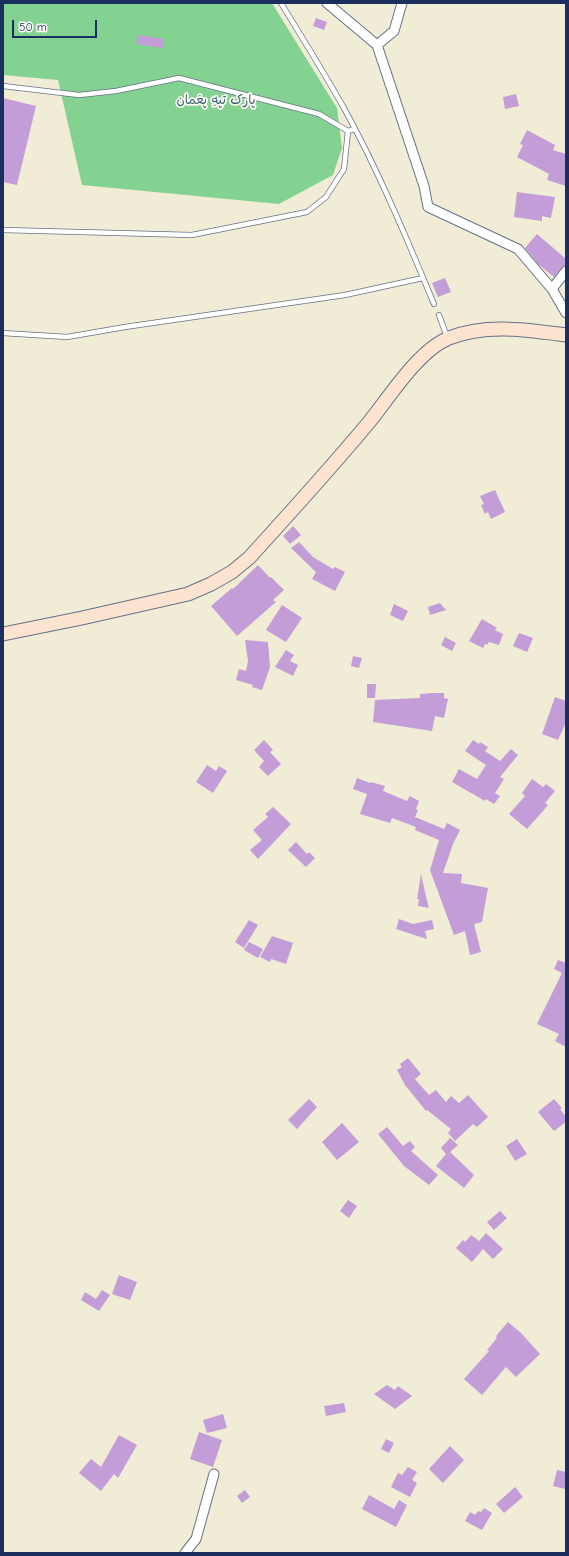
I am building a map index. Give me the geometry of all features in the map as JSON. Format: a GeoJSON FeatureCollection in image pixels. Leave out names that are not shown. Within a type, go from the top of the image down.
{"type":"FeatureCollection","features":[{"type":"Feature","properties":{"kind":"main road"},"geometry":{"type":"LineString","coordinates":[[3,634],[188,594],[211,584],[232,572],[249,558],[370,421],[418,362],[438,344],[460,334],[486,330],[518,330],[566,335]]}},
{"type":"Feature","properties":{"kind":"street"},"geometry":{"type":"LineString","coordinates":[[327,3],[377,45],[424,186],[428,207],[518,249],[552,289],[566,313]]}},
{"type":"Feature","properties":{"kind":"street"},"geometry":{"type":"LineString","coordinates":[[377,45],[394,31],[402,3]]}},
{"type":"Feature","properties":{"kind":"street"},"geometry":{"type":"LineString","coordinates":[[552,289],[566,271]]}},
{"type":"Feature","properties":{"kind":"street"},"geometry":{"type":"LineString","coordinates":[[185,1553],[196,1540],[214,1474]]}},
{"type":"Feature","properties":{"kind":"lane"},"geometry":{"type":"LineString","coordinates":[[281,3],[345,110],[434,304]]}},
{"type":"Feature","properties":{"kind":"lane"},"geometry":{"type":"LineString","coordinates":[[3,86],[79,95],[116,91],[179,78],[319,114],[348,131],[354,130]]}},
{"type":"Feature","properties":{"kind":"lane"},"geometry":{"type":"LineString","coordinates":[[3,230],[192,235],[307,212],[326,197],[344,169],[348,131]]}},
{"type":"Feature","properties":{"kind":"lane"},"geometry":{"type":"LineString","coordinates":[[3,333],[67,337],[124,327],[345,295],[423,278]]}},
{"type":"Feature","properties":{"kind":"lane"},"geometry":{"type":"LineString","coordinates":[[439,315],[448,339]]}},
{"type":"Feature","properties":{"kind":"green space","name":"پارک تپهِ پغمان"},"geometry":{"type":"Polygon","coordinates":[[[3,3],[272,3],[337,108],[342,148],[333,175],[279,204],[82,185],[58,80],[3,75],[3,3]]]}},
{"type":"Feature","properties":{"kind":"building"},"geometry":{"type":"Polygon","coordinates":[[[316,18],[327,22],[324,30],[313,26],[316,18]]]}},
{"type":"Feature","properties":{"kind":"building"},"geometry":{"type":"Polygon","coordinates":[[[138,35],[164,39],[163,48],[136,44],[138,35]]]}},
{"type":"Feature","properties":{"kind":"building"},"geometry":{"type":"Polygon","coordinates":[[[516,94],[519,106],[505,109],[503,97],[516,94]]]}},
{"type":"Feature","properties":{"kind":"building"},"geometry":{"type":"Polygon","coordinates":[[[3,98],[36,106],[17,185],[3,182],[3,98]]]}},
{"type":"Feature","properties":{"kind":"building"},"geometry":{"type":"Polygon","coordinates":[[[527,130],[555,145],[553,150],[566,154],[566,186],[547,180],[549,174],[517,157],[523,145],[520,144],[527,130]]]}},
{"type":"Feature","properties":{"kind":"building"},"geometry":{"type":"Polygon","coordinates":[[[517,192],[555,197],[551,218],[542,216],[542,221],[514,217],[517,192]]]}},
{"type":"Feature","properties":{"kind":"building"},"geometry":{"type":"Polygon","coordinates":[[[537,234],[566,259],[566,265],[562,267],[554,277],[538,264],[525,248],[537,234]]]}},
{"type":"Feature","properties":{"kind":"building"},"geometry":{"type":"Polygon","coordinates":[[[445,278],[451,292],[438,297],[432,283],[445,278]]]}},
{"type":"Feature","properties":{"kind":"building"},"geometry":{"type":"Polygon","coordinates":[[[495,490],[505,512],[491,519],[488,512],[485,514],[481,505],[484,504],[480,496],[495,490]]]}},
{"type":"Feature","properties":{"kind":"building"},"geometry":{"type":"Polygon","coordinates":[[[293,526],[301,535],[290,544],[283,536],[293,526]]]}},
{"type":"Feature","properties":{"kind":"building"},"geometry":{"type":"Polygon","coordinates":[[[299,542],[313,557],[333,569],[335,567],[345,572],[335,591],[312,579],[316,572],[291,548],[299,542]]]}},
{"type":"Feature","properties":{"kind":"building"},"geometry":{"type":"Polygon","coordinates":[[[258,565],[284,590],[273,600],[276,602],[237,636],[211,606],[232,588],[233,589],[258,565]]]}},
{"type":"Feature","properties":{"kind":"building"},"geometry":{"type":"Polygon","coordinates":[[[440,603],[446,610],[430,615],[428,607],[440,603]]]}},
{"type":"Feature","properties":{"kind":"building"},"geometry":{"type":"Polygon","coordinates":[[[394,604],[408,611],[403,621],[390,615],[394,604]]]}},
{"type":"Feature","properties":{"kind":"building"},"geometry":{"type":"Polygon","coordinates":[[[282,605],[302,618],[286,642],[266,630],[282,605]]]}},
{"type":"Feature","properties":{"kind":"building"},"geometry":{"type":"Polygon","coordinates":[[[482,619],[497,628],[495,630],[503,634],[499,645],[489,642],[487,645],[485,644],[483,648],[469,641],[482,619]]]}},
{"type":"Feature","properties":{"kind":"building"},"geometry":{"type":"Polygon","coordinates":[[[519,633],[533,638],[527,652],[513,646],[519,633]]]}},
{"type":"Feature","properties":{"kind":"building"},"geometry":{"type":"Polygon","coordinates":[[[445,637],[456,643],[452,651],[441,645],[445,637]]]}},
{"type":"Feature","properties":{"kind":"building"},"geometry":{"type":"Polygon","coordinates":[[[245,640],[268,642],[270,667],[262,690],[252,687],[253,685],[236,680],[239,669],[246,671],[248,661],[245,640]]]}},
{"type":"Feature","properties":{"kind":"building"},"geometry":{"type":"Polygon","coordinates":[[[286,650],[294,655],[290,661],[298,665],[293,676],[275,667],[286,650]]]}},
{"type":"Feature","properties":{"kind":"building"},"geometry":{"type":"Polygon","coordinates":[[[353,656],[362,658],[359,668],[351,666],[353,656]]]}},
{"type":"Feature","properties":{"kind":"building"},"geometry":{"type":"Polygon","coordinates":[[[367,684],[376,684],[375,698],[367,698],[367,684]]]}},
{"type":"Feature","properties":{"kind":"building"},"geometry":{"type":"Polygon","coordinates":[[[444,693],[444,698],[448,699],[444,718],[435,716],[432,731],[373,722],[375,700],[420,698],[420,694],[444,693]]]}},
{"type":"Feature","properties":{"kind":"building"},"geometry":{"type":"Polygon","coordinates":[[[555,697],[566,701],[566,722],[558,740],[542,734],[555,697]]]}},
{"type":"Feature","properties":{"kind":"building"},"geometry":{"type":"Polygon","coordinates":[[[264,740],[273,750],[270,752],[281,764],[268,776],[259,767],[264,761],[254,750],[264,740]]]}},
{"type":"Feature","properties":{"kind":"building"},"geometry":{"type":"Polygon","coordinates":[[[473,740],[488,747],[485,751],[500,761],[511,749],[518,755],[500,777],[504,779],[495,793],[500,796],[494,804],[486,799],[485,801],[452,782],[459,769],[477,779],[486,765],[465,751],[473,740]]]}},
{"type":"Feature","properties":{"kind":"building"},"geometry":{"type":"Polygon","coordinates":[[[207,765],[216,771],[219,766],[227,771],[213,793],[196,782],[207,765]]]}},
{"type":"Feature","properties":{"kind":"building"},"geometry":{"type":"Polygon","coordinates":[[[357,778],[370,783],[385,786],[383,791],[407,801],[410,796],[419,801],[416,809],[418,810],[415,817],[444,829],[447,823],[460,830],[453,844],[443,873],[462,874],[461,883],[488,888],[482,922],[474,924],[481,952],[470,955],[465,931],[454,935],[430,870],[439,840],[415,830],[416,827],[392,818],[390,823],[360,814],[367,794],[353,789],[357,778]]]}},
{"type":"Feature","properties":{"kind":"building"},"geometry":{"type":"Polygon","coordinates":[[[532,779],[543,787],[546,784],[555,791],[545,803],[548,805],[527,829],[509,814],[525,796],[522,793],[532,779]]]}},
{"type":"Feature","properties":{"kind":"building"},"geometry":{"type":"Polygon","coordinates":[[[273,807],[291,824],[258,859],[250,850],[262,840],[253,830],[268,817],[265,814],[273,807]]]}},
{"type":"Feature","properties":{"kind":"building"},"geometry":{"type":"Polygon","coordinates":[[[296,842],[307,854],[309,852],[315,858],[306,867],[288,850],[296,842]]]}},
{"type":"Feature","properties":{"kind":"building"},"geometry":{"type":"Polygon","coordinates":[[[421,874],[429,908],[418,906],[419,899],[417,899],[421,874]]]}},
{"type":"Feature","properties":{"kind":"building"},"geometry":{"type":"Polygon","coordinates":[[[399,919],[413,924],[432,920],[434,929],[425,931],[427,939],[396,929],[399,919]]]}},
{"type":"Feature","properties":{"kind":"building"},"geometry":{"type":"Polygon","coordinates":[[[249,920],[258,925],[244,948],[235,942],[249,920]]]}},
{"type":"Feature","properties":{"kind":"building"},"geometry":{"type":"Polygon","coordinates":[[[272,936],[293,943],[286,964],[271,959],[270,962],[260,957],[272,936]]]}},
{"type":"Feature","properties":{"kind":"building"},"geometry":{"type":"Polygon","coordinates":[[[249,942],[263,949],[258,958],[244,950],[249,942]]]}},
{"type":"Feature","properties":{"kind":"building"},"geometry":{"type":"Polygon","coordinates":[[[558,960],[566,963],[566,1047],[555,1041],[559,1034],[537,1024],[562,973],[554,969],[558,960]]]}},
{"type":"Feature","properties":{"kind":"building"},"geometry":{"type":"Polygon","coordinates":[[[408,1058],[421,1074],[415,1079],[429,1095],[436,1090],[446,1102],[451,1096],[459,1103],[468,1095],[488,1117],[477,1127],[473,1124],[455,1141],[448,1133],[451,1129],[427,1110],[426,1111],[405,1085],[397,1070],[402,1067],[400,1064],[408,1058]]]}},
{"type":"Feature","properties":{"kind":"building"},"geometry":{"type":"Polygon","coordinates":[[[309,1099],[317,1107],[297,1129],[288,1120],[309,1099]]]}},
{"type":"Feature","properties":{"kind":"building"},"geometry":{"type":"Polygon","coordinates":[[[554,1099],[562,1108],[560,1109],[566,1117],[566,1122],[554,1131],[538,1112],[554,1099]]]}},
{"type":"Feature","properties":{"kind":"building"},"geometry":{"type":"Polygon","coordinates":[[[342,1123],[359,1142],[337,1160],[322,1142],[342,1123]]]}},
{"type":"Feature","properties":{"kind":"building"},"geometry":{"type":"Polygon","coordinates":[[[387,1127],[403,1146],[410,1141],[415,1147],[411,1151],[438,1175],[429,1185],[404,1166],[378,1134],[387,1127]]]}},
{"type":"Feature","properties":{"kind":"building"},"geometry":{"type":"Polygon","coordinates":[[[450,1138],[458,1145],[450,1152],[474,1175],[464,1188],[436,1166],[446,1154],[441,1148],[450,1138]]]}},
{"type":"Feature","properties":{"kind":"building"},"geometry":{"type":"Polygon","coordinates":[[[517,1139],[527,1154],[515,1161],[506,1146],[517,1139]]]}},
{"type":"Feature","properties":{"kind":"building"},"geometry":{"type":"Polygon","coordinates":[[[348,1200],[357,1206],[349,1218],[340,1211],[348,1200]]]}},
{"type":"Feature","properties":{"kind":"building"},"geometry":{"type":"Polygon","coordinates":[[[500,1211],[507,1218],[494,1230],[487,1222],[500,1211]]]}},
{"type":"Feature","properties":{"kind":"building"},"geometry":{"type":"Polygon","coordinates":[[[486,1233],[503,1249],[493,1259],[483,1249],[472,1262],[456,1248],[463,1240],[465,1242],[471,1235],[479,1241],[486,1233]]]}},
{"type":"Feature","properties":{"kind":"building"},"geometry":{"type":"Polygon","coordinates":[[[119,1275],[137,1282],[130,1300],[112,1294],[119,1275]]]}},
{"type":"Feature","properties":{"kind":"building"},"geometry":{"type":"Polygon","coordinates":[[[102,1290],[110,1295],[99,1311],[81,1300],[85,1292],[96,1299],[102,1290]]]}},
{"type":"Feature","properties":{"kind":"building"},"geometry":{"type":"Polygon","coordinates":[[[508,1322],[521,1333],[540,1354],[516,1377],[506,1367],[482,1395],[464,1379],[489,1351],[487,1350],[497,1338],[496,1336],[508,1322]]]}},
{"type":"Feature","properties":{"kind":"building"},"geometry":{"type":"Polygon","coordinates":[[[387,1385],[395,1390],[398,1386],[412,1396],[395,1409],[374,1394],[387,1385]]]}},
{"type":"Feature","properties":{"kind":"building"},"geometry":{"type":"Polygon","coordinates":[[[344,1403],[346,1412],[326,1416],[324,1406],[344,1403]]]}},
{"type":"Feature","properties":{"kind":"building"},"geometry":{"type":"Polygon","coordinates":[[[223,1414],[227,1428],[207,1433],[203,1420],[223,1414]]]}},
{"type":"Feature","properties":{"kind":"building"},"geometry":{"type":"Polygon","coordinates":[[[199,1432],[222,1440],[213,1467],[190,1459],[199,1432]]]}},
{"type":"Feature","properties":{"kind":"building"},"geometry":{"type":"Polygon","coordinates":[[[119,1435],[137,1445],[118,1478],[114,1474],[101,1491],[79,1473],[91,1459],[101,1467],[119,1435]]]}},
{"type":"Feature","properties":{"kind":"building"},"geometry":{"type":"Polygon","coordinates":[[[386,1439],[394,1443],[389,1453],[381,1449],[386,1439]]]}},
{"type":"Feature","properties":{"kind":"building"},"geometry":{"type":"Polygon","coordinates":[[[450,1446],[464,1460],[443,1483],[429,1469],[450,1446]]]}},
{"type":"Feature","properties":{"kind":"building"},"geometry":{"type":"Polygon","coordinates":[[[408,1467],[417,1472],[412,1480],[417,1483],[410,1497],[391,1487],[398,1473],[402,1475],[408,1467]]]}},
{"type":"Feature","properties":{"kind":"building"},"geometry":{"type":"Polygon","coordinates":[[[557,1470],[566,1472],[565,1489],[553,1486],[557,1470]]]}},
{"type":"Feature","properties":{"kind":"building"},"geometry":{"type":"Polygon","coordinates":[[[515,1487],[523,1497],[504,1513],[496,1504],[515,1487]]]}},
{"type":"Feature","properties":{"kind":"building"},"geometry":{"type":"Polygon","coordinates":[[[245,1490],[250,1497],[242,1503],[237,1496],[245,1490]]]}},
{"type":"Feature","properties":{"kind":"building"},"geometry":{"type":"Polygon","coordinates":[[[369,1495],[394,1509],[399,1500],[407,1505],[396,1527],[362,1509],[369,1495]]]}},
{"type":"Feature","properties":{"kind":"building"},"geometry":{"type":"Polygon","coordinates":[[[484,1508],[492,1513],[482,1530],[465,1521],[470,1512],[475,1515],[478,1511],[481,1512],[484,1508]]]}}]}
